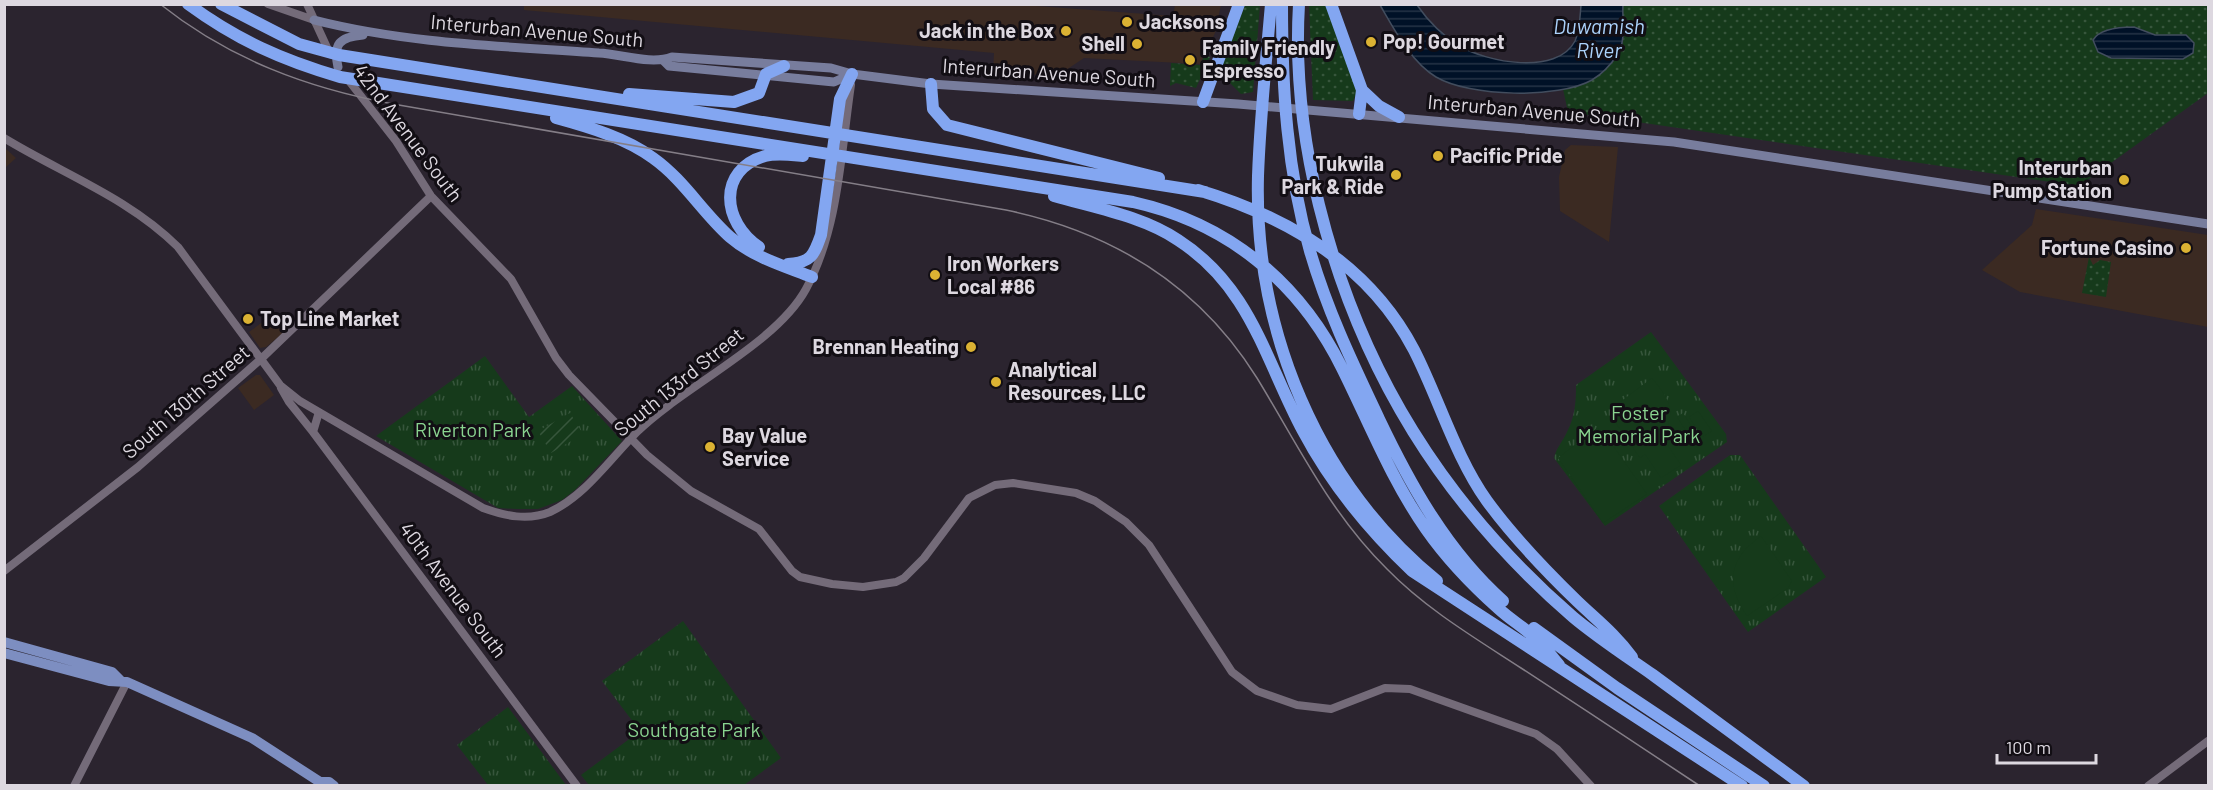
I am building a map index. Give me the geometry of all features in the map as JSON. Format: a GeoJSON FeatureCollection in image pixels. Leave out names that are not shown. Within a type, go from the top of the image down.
{"type":"FeatureCollection","features":[{"type":"Feature","properties":{"kind":"highway"},"geometry":{"type":"LineString","coordinates":[[188,4],[234,36],[315,70],[382,85],[1148,205],[1186,218],[1227,238],[1266,266],[1296,296],[1334,352],[1405,497],[1427,531],[1454,565],[1484,595],[1538,640],[1559,665]]}},
{"type":"Feature","properties":{"kind":"highway"},"geometry":{"type":"LineString","coordinates":[[221,4],[299,44],[364,60],[1205,192]]}},
{"type":"Feature","properties":{"kind":"highway"},"geometry":{"type":"LineString","coordinates":[[1203,102],[1239,4]]}},
{"type":"Feature","properties":{"kind":"highway"},"geometry":{"type":"LineString","coordinates":[[1271,4],[1258,177],[1266,282],[1282,348],[1304,409],[1332,461],[1384,530],[1414,561],[1475,612]]}},
{"type":"Feature","properties":{"kind":"highway"},"geometry":{"type":"LineString","coordinates":[[1282,4],[1288,137],[1297,197],[1310,251],[1338,329],[1405,473],[1428,512],[1452,546],[1494,594],[1527,623],[1617,688],[1764,786]]}},
{"type":"Feature","properties":{"kind":"highway"},"geometry":{"type":"LineString","coordinates":[[1299,4],[1298,71],[1306,138],[1328,242],[1355,322],[1393,400],[1418,440],[1467,509],[1509,556],[1573,617],[1804,786]]}},
{"type":"Feature","properties":{"kind":"highway"},"geometry":{"type":"LineString","coordinates":[[1331,4],[1362,90],[1379,106],[1399,117]]}},
{"type":"Feature","properties":{"kind":"highway"},"geometry":{"type":"LineString","coordinates":[[526,86],[734,102],[759,93],[766,74],[784,66]]}},
{"type":"Feature","properties":{"kind":"highway"},"geometry":{"type":"LineString","coordinates":[[788,264],[803,264],[810,260],[815,252],[820,235],[840,99],[852,74]]}},
{"type":"Feature","properties":{"kind":"highway"},"geometry":{"type":"LineString","coordinates":[[932,84],[933,109],[943,123],[953,128],[1120,168],[1205,192],[1294,228],[1330,252],[1364,282],[1391,313],[1414,350],[1469,470],[1487,501],[1538,562],[1616,634],[1636,663]]}},
{"type":"Feature","properties":{"kind":"highway"},"geometry":{"type":"LineString","coordinates":[[1359,114],[1362,90]]}},
{"type":"Feature","properties":{"kind":"highway"},"geometry":{"type":"LineString","coordinates":[[494,102],[589,128],[638,148],[668,169],[723,230],[739,244],[812,277]]}},
{"type":"Feature","properties":{"kind":"highway"},"geometry":{"type":"LineString","coordinates":[[812,277],[759,248],[740,232],[729,207],[732,190],[743,171],[765,156],[819,154]]}},
{"type":"Feature","properties":{"kind":"highway"},"geometry":{"type":"LineString","coordinates":[[1004,182],[1142,223],[1177,239],[1205,260],[1232,288],[1244,308],[1303,432],[1347,499],[1383,543],[1412,571],[1742,786]]}},
{"type":"Feature","properties":{"kind":"main road","name":"Interurban Avenue South"},"geometry":{"type":"LineString","coordinates":[[314,20],[374,34],[663,60],[672,57],[831,68],[852,74],[932,84],[1399,117],[1674,142],[2208,224]]}},
{"type":"Feature","properties":{"kind":"main road"},"geometry":{"type":"LineString","coordinates":[[338,67],[335,49],[338,44],[354,36],[374,34]]}},
{"type":"Feature","properties":{"kind":"main road","name":"Interurban Avenue South"},"geometry":{"type":"LineString","coordinates":[[663,60],[669,66],[834,82],[852,74]]}},
{"type":"Feature","properties":{"kind":"main road"},"geometry":{"type":"LineString","coordinates":[[4,642],[112,672],[123,681],[252,738],[320,784],[329,782],[334,786]]}},
{"type":"Feature","properties":{"kind":"main road"},"geometry":{"type":"LineString","coordinates":[[4,653],[109,681],[123,681]]}},
{"type":"Feature","properties":{"kind":"street"},"geometry":{"type":"LineString","coordinates":[[270,5],[287,4]]}},
{"type":"Feature","properties":{"kind":"street","name":"42nd Avenue South"},"geometry":{"type":"LineString","coordinates":[[307,4],[322,42],[338,67],[396,141],[431,196],[511,279],[556,358],[569,375],[647,455],[671,476],[714,506],[759,529],[792,571],[800,577],[832,584],[881,586],[896,582],[911,572],[961,506],[980,490],[1013,483],[1076,493],[1107,508],[1136,530],[1149,545],[1232,672],[1257,691],[1297,705],[1331,709],[1385,688],[1410,689],[1536,734],[1557,749],[1590,786]]}},
{"type":"Feature","properties":{"kind":"street","name":"Interurban Avenue South"},"geometry":{"type":"LineString","coordinates":[[270,5],[314,20]]}},
{"type":"Feature","properties":{"kind":"street","name":"South 133rd Street"},"geometry":{"type":"LineString","coordinates":[[319,412],[483,508],[506,516],[526,517],[548,513],[575,496],[639,430],[780,322],[798,302],[812,277],[825,243],[852,74]]}},
{"type":"Feature","properties":{"kind":"street"},"geometry":{"type":"LineString","coordinates":[[4,138],[136,211],[163,232],[178,247],[280,384],[319,412],[313,432]]}},
{"type":"Feature","properties":{"kind":"street","name":"South 130th Street"},"geometry":{"type":"LineString","coordinates":[[4,571],[131,473],[261,360],[431,196]]}},
{"type":"Feature","properties":{"kind":"street","name":"40th Avenue South"},"geometry":{"type":"LineString","coordinates":[[280,384],[289,402],[577,786]]}},
{"type":"Feature","properties":{"kind":"street"},"geometry":{"type":"LineString","coordinates":[[74,786],[123,681]]}},
{"type":"Feature","properties":{"kind":"street"},"geometry":{"type":"LineString","coordinates":[[2148,786],[2208,741]]}},
{"type":"Feature","properties":{"kind":"shaded area"},"geometry":{"type":"Polygon","coordinates":[[[524,4],[1009,4],[1173,16],[1175,5],[1221,5],[1215,33],[1200,64],[1084,58],[1057,76],[993,72],[994,53],[524,10],[524,4]]]}},
{"type":"Feature","properties":{"kind":"shaded area"},"geometry":{"type":"Polygon","coordinates":[[[1571,145],[1618,147],[1609,242],[1560,211],[1559,177],[1565,150],[1571,145]]]}},
{"type":"Feature","properties":{"kind":"shaded area"},"geometry":{"type":"Polygon","coordinates":[[[5,148],[16,158],[5,168],[5,148]]]}},
{"type":"Feature","properties":{"kind":"shaded area"},"geometry":{"type":"Polygon","coordinates":[[[2036,209],[2208,235],[2208,327],[2020,292],[1982,270],[2032,225],[2036,209]]]}},
{"type":"Feature","properties":{"kind":"shaded area"},"geometry":{"type":"Polygon","coordinates":[[[275,313],[288,329],[266,347],[260,348],[249,332],[275,313]]]}},
{"type":"Feature","properties":{"kind":"shaded area"},"geometry":{"type":"Polygon","coordinates":[[[256,375],[260,375],[274,395],[254,410],[238,388],[256,375]]]}},
{"type":"Feature","properties":{"kind":"green space"},"geometry":{"type":"Polygon","coordinates":[[[1245,5],[1260,5],[1258,31],[1251,30],[1243,65],[1255,65],[1253,92],[1241,94],[1219,72],[1245,5]]]}},
{"type":"Feature","properties":{"kind":"green space"},"geometry":{"type":"Polygon","coordinates":[[[1309,5],[1326,5],[1357,92],[1353,101],[1313,100],[1309,5]]]}},
{"type":"Feature","properties":{"kind":"green space"},"geometry":{"type":"Polygon","coordinates":[[[1623,5],[2208,5],[2208,93],[2079,186],[1568,112],[1563,89],[1591,79],[1600,73],[1615,60],[1620,51],[1624,37],[1623,5]]]}},
{"type":"Feature","properties":{"kind":"green space"},"geometry":{"type":"Polygon","coordinates":[[[1251,30],[1258,31],[1255,65],[1243,65],[1237,53],[1251,30]]]}},
{"type":"Feature","properties":{"kind":"green space"},"geometry":{"type":"Polygon","coordinates":[[[1205,55],[1210,57],[1196,88],[1176,83],[1170,86],[1171,63],[1200,65],[1205,55]]]}},
{"type":"Feature","properties":{"kind":"green space"},"geometry":{"type":"Polygon","coordinates":[[[2089,257],[2093,265],[2100,260],[2111,262],[2106,297],[2082,293],[2089,257]]]}},
{"type":"Feature","properties":{"kind":"green space","name":"Foster Memorial Park"},"geometry":{"type":"Polygon","coordinates":[[[1651,332],[1726,434],[1727,442],[1605,526],[1554,458],[1572,420],[1576,385],[1651,332]]]}},
{"type":"Feature","properties":{"kind":"green space","name":"Riverton Park"},"geometry":{"type":"Polygon","coordinates":[[[485,356],[529,417],[572,386],[622,441],[575,490],[562,500],[538,509],[498,508],[376,436],[485,356]]]}},
{"type":"Feature","properties":{"kind":"green space"},"geometry":{"type":"Polygon","coordinates":[[[1652,378],[1667,399],[1669,406],[1669,420],[1662,437],[1681,465],[1661,478],[1645,454],[1640,458],[1611,416],[1612,408],[1652,378]]]}},
{"type":"Feature","properties":{"kind":"green space"},"geometry":{"type":"Polygon","coordinates":[[[1698,411],[1712,431],[1702,437],[1689,417],[1698,411]]]}},
{"type":"Feature","properties":{"kind":"green space"},"geometry":{"type":"Polygon","coordinates":[[[570,413],[583,434],[551,453],[538,431],[570,413]]]}},
{"type":"Feature","properties":{"kind":"green space"},"geometry":{"type":"Polygon","coordinates":[[[1683,413],[1703,444],[1697,448],[1677,417],[1683,413]]]}},
{"type":"Feature","properties":{"kind":"green space"},"geometry":{"type":"Polygon","coordinates":[[[1597,428],[1604,433],[1647,494],[1603,523],[1558,458],[1597,428]]]}},
{"type":"Feature","properties":{"kind":"green space","name":"Foster Memorial Park"},"geometry":{"type":"Polygon","coordinates":[[[1730,455],[1740,455],[1826,577],[1748,632],[1659,506],[1730,455]]]}},
{"type":"Feature","properties":{"kind":"green space"},"geometry":{"type":"Polygon","coordinates":[[[1761,536],[1792,581],[1788,588],[1747,616],[1735,593],[1734,572],[1742,553],[1761,536]]]}},
{"type":"Feature","properties":{"kind":"green space","name":"Southgate Park"},"geometry":{"type":"Polygon","coordinates":[[[683,621],[781,758],[744,785],[589,785],[581,775],[640,731],[602,681],[683,621]]]}},
{"type":"Feature","properties":{"kind":"green space"},"geometry":{"type":"Polygon","coordinates":[[[508,707],[566,785],[488,785],[457,745],[508,707]]]}},
{"type":"Feature","properties":{"kind":"water","name":"Duwamish River"},"geometry":{"type":"Polygon","coordinates":[[[1380,5],[1417,5],[1436,28],[1460,46],[1486,57],[1520,63],[1553,59],[1566,52],[1577,37],[1581,5],[1623,5],[1622,43],[1618,54],[1603,72],[1592,80],[1577,86],[1537,93],[1470,89],[1451,84],[1427,71],[1411,54],[1380,5]]]}},
{"type":"Feature","properties":{"kind":"water"},"geometry":{"type":"Polygon","coordinates":[[[2134,27],[2155,35],[2186,35],[2194,43],[2193,53],[2183,59],[2111,58],[2098,52],[2093,40],[2096,36],[2117,28],[2134,27]]]}},
{"type":"Feature","properties":{"kind":"tram line"},"geometry":{"type":"LineString","coordinates":[[160,4],[213,41],[241,56],[300,80],[361,97],[1006,210],[1082,232],[1117,248],[1150,267],[1180,290],[1234,345],[1257,378],[1316,478],[1348,525],[1402,584],[1469,634],[1700,786]]}},
{"type":"Feature","properties":{"kind":"place","name":"Jacksons"},"geometry":{"type":"Point","coordinates":[1127,22]}},
{"type":"Feature","properties":{"kind":"place","name":"Jack in the Box"},"geometry":{"type":"Point","coordinates":[1066,31]}},
{"type":"Feature","properties":{"kind":"place","name":"Pop! Gourmet"},"geometry":{"type":"Point","coordinates":[1371,42]}},
{"type":"Feature","properties":{"kind":"place","name":"Shell"},"geometry":{"type":"Point","coordinates":[1137,44]}},
{"type":"Feature","properties":{"kind":"place","name":"Family Friendly Espresso"},"geometry":{"type":"Point","coordinates":[1190,60]}},
{"type":"Feature","properties":{"kind":"place","name":"Pacific Pride"},"geometry":{"type":"Point","coordinates":[1438,156]}},
{"type":"Feature","properties":{"kind":"place","name":"Tukwila Park & Ride"},"geometry":{"type":"Point","coordinates":[1396,175]}},
{"type":"Feature","properties":{"kind":"place","name":"Interurban Pump Station"},"geometry":{"type":"Point","coordinates":[2124,180]}},
{"type":"Feature","properties":{"kind":"place","name":"Fortune Casino"},"geometry":{"type":"Point","coordinates":[2186,248]}},
{"type":"Feature","properties":{"kind":"place","name":"Iron Workers Local #86"},"geometry":{"type":"Point","coordinates":[935,275]}},
{"type":"Feature","properties":{"kind":"place","name":"Top Line Market"},"geometry":{"type":"Point","coordinates":[248,319]}},
{"type":"Feature","properties":{"kind":"place","name":"Brennan Heating"},"geometry":{"type":"Point","coordinates":[971,347]}},
{"type":"Feature","properties":{"kind":"place","name":"Analytical Resources, LLC"},"geometry":{"type":"Point","coordinates":[996,382]}},
{"type":"Feature","properties":{"kind":"place","name":"Bay Value Service"},"geometry":{"type":"Point","coordinates":[710,447]}}]}
